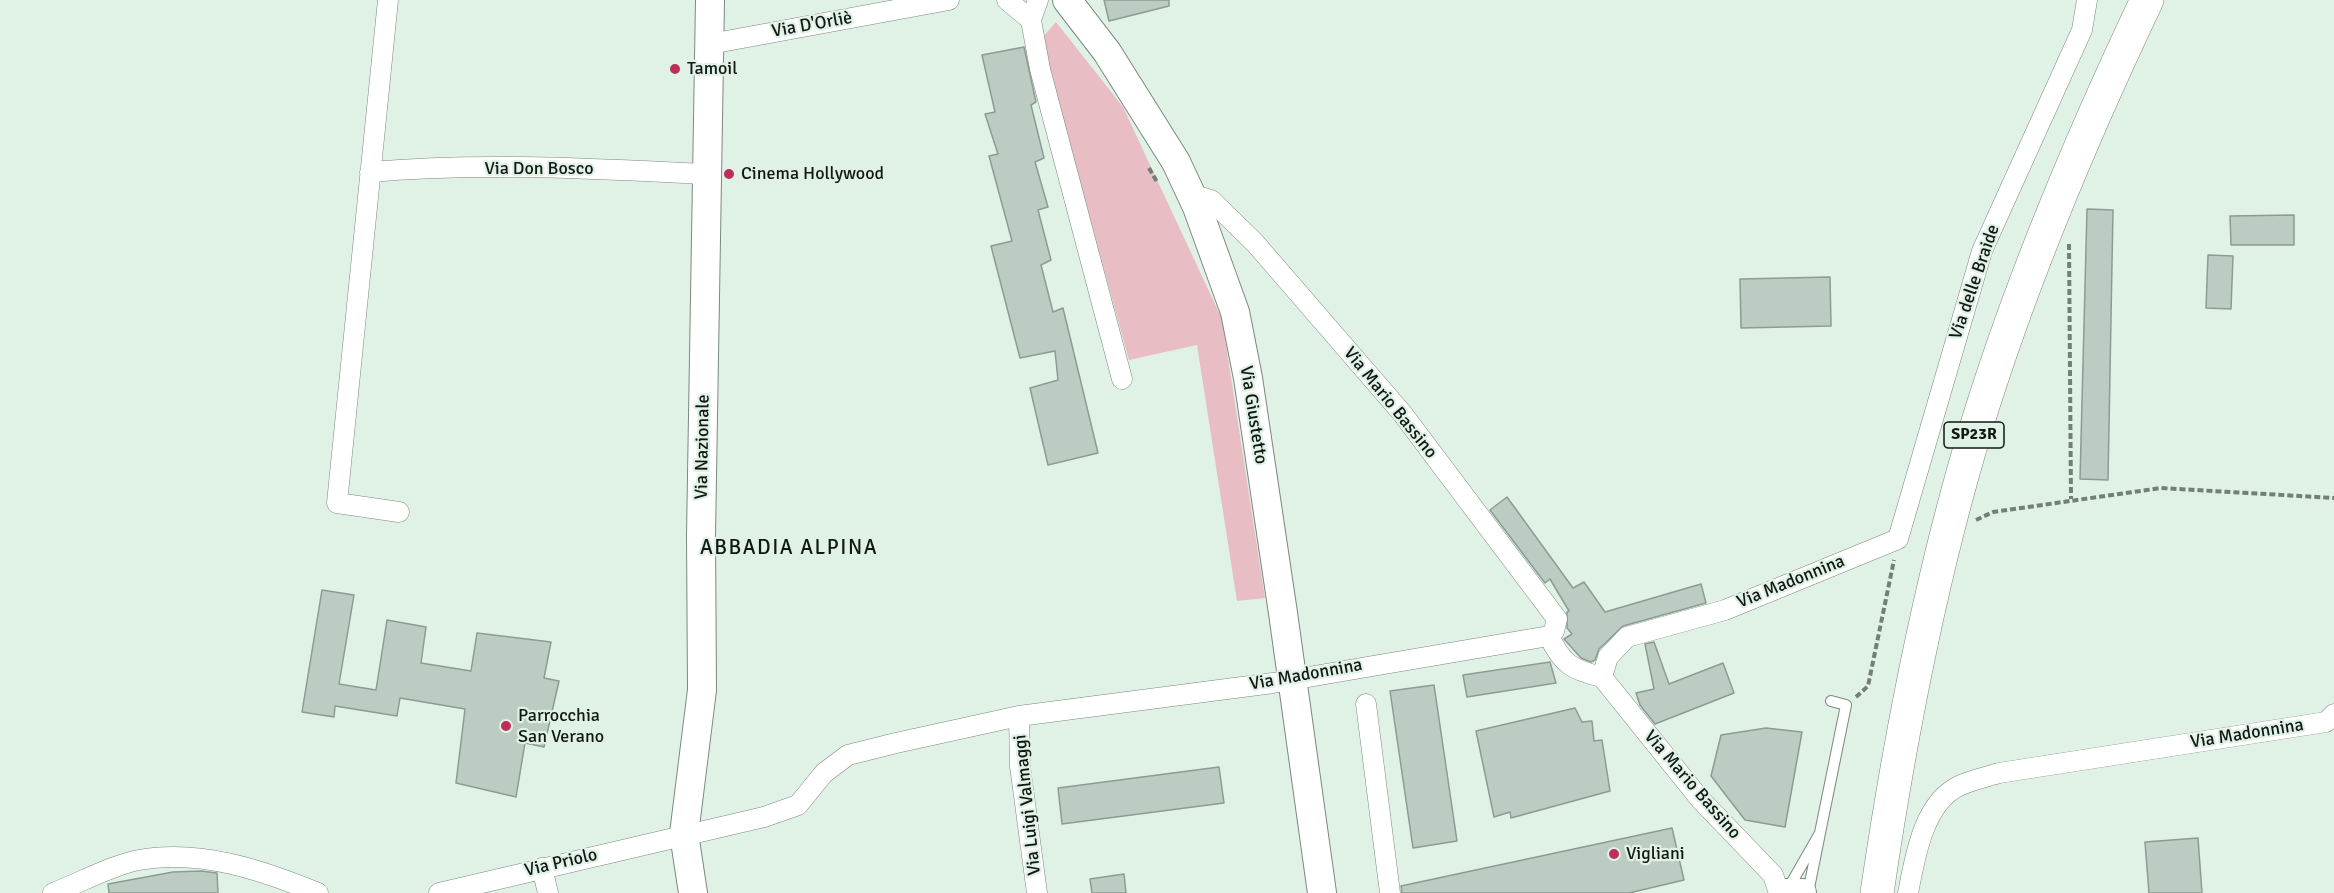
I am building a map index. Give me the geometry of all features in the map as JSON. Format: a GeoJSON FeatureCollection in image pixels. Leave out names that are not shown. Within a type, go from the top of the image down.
{"type":"FeatureCollection","features":[{"type":"Feature","properties":{"kind":"highway","name":"SP23R"},"geometry":{"type":"LineString","coordinates":[[1862,893],[1894,682],[1918,569],[1950,452],[1978,360],[2048,173],[2086,81],[2125,0]]}},
{"type":"Feature","properties":{"kind":"highway","name":"SP23R"},"geometry":{"type":"LineString","coordinates":[[1877,893],[1912,688],[1938,567],[1976,429],[2064,182],[2147,0]]}},
{"type":"Feature","properties":{"kind":"main road","name":"Via Nazionale"},"geometry":{"type":"LineString","coordinates":[[693,893],[684,834],[702,690],[701,535],[710,0]]}},
{"type":"Feature","properties":{"kind":"main road","name":"Via Giustetto"},"geometry":{"type":"LineString","coordinates":[[1067,0],[1116,67],[1176,162],[1191,194],[1235,312],[1250,389],[1324,886]]}},
{"type":"Feature","properties":{"kind":"street"},"geometry":{"type":"LineString","coordinates":[[388,0],[338,503],[399,512]]}},
{"type":"Feature","properties":{"kind":"street","name":"Via D'Orliè"},"geometry":{"type":"LineString","coordinates":[[710,44],[949,0]]}},
{"type":"Feature","properties":{"kind":"street"},"geometry":{"type":"LineString","coordinates":[[1007,0],[1031,20]]}},
{"type":"Feature","properties":{"kind":"street"},"geometry":{"type":"LineString","coordinates":[[1038,0],[1031,20],[1040,69],[1122,379]]}},
{"type":"Feature","properties":{"kind":"street","name":"Via delle Braide"},"geometry":{"type":"LineString","coordinates":[[1898,538],[1982,251],[2082,30],[2087,0]]}},
{"type":"Feature","properties":{"kind":"street","name":"Via Don Bosco"},"geometry":{"type":"LineString","coordinates":[[370,172],[402,169],[586,168],[707,174]]}},
{"type":"Feature","properties":{"kind":"street","name":"Via Mario Bassino"},"geometry":{"type":"LineString","coordinates":[[1191,194],[1211,200],[1255,243],[1402,413],[1557,619],[1554,631],[1549,636]]}},
{"type":"Feature","properties":{"kind":"street","name":"Via Madonnina"},"geometry":{"type":"LineString","coordinates":[[1602,677],[1608,657],[1628,637],[1725,610],[1898,538]]}},
{"type":"Feature","properties":{"kind":"street"},"geometry":{"type":"LineString","coordinates":[[1549,636],[1557,653],[1574,670],[1602,677]]}},
{"type":"Feature","properties":{"kind":"street","name":"Via Madonnina"},"geometry":{"type":"LineString","coordinates":[[684,834],[764,817],[798,805],[824,773],[848,756],[1019,716],[1273,683],[1292,677],[1549,636]]}},
{"type":"Feature","properties":{"kind":"street","name":"Via Mario Bassino"},"geometry":{"type":"LineString","coordinates":[[1602,677],[1700,799],[1792,893]]}},
{"type":"Feature","properties":{"kind":"street"},"geometry":{"type":"LineString","coordinates":[[1366,704],[1390,893]]}},
{"type":"Feature","properties":{"kind":"street","name":"Via Madonnina"},"geometry":{"type":"LineString","coordinates":[[1908,893],[1919,845],[1935,808],[1957,786],[1999,773],[2326,722],[2334,714]]}},
{"type":"Feature","properties":{"kind":"street","name":"Via Luigi Valmaggi"},"geometry":{"type":"LineString","coordinates":[[1019,716],[1020,766],[1037,893]]}},
{"type":"Feature","properties":{"kind":"street","name":"Via Priolo"},"geometry":{"type":"LineString","coordinates":[[439,893],[684,834]]}},
{"type":"Feature","properties":{"kind":"street"},"geometry":{"type":"LineString","coordinates":[[53,893],[138,860],[207,857],[289,881],[318,893]]}},
{"type":"Feature","properties":{"kind":"street"},"geometry":{"type":"LineString","coordinates":[[542,868],[548,893]]}},
{"type":"Feature","properties":{"kind":"lane"},"geometry":{"type":"LineString","coordinates":[[1792,893],[1820,833],[1846,705],[1831,701]]}},
{"type":"Feature","properties":{"kind":"lane"},"geometry":{"type":"LineString","coordinates":[[1792,893],[1820,833]]}},
{"type":"Feature","properties":{"kind":"path"},"geometry":{"type":"LineString","coordinates":[[1144,159],[1160,187]]}},
{"type":"Feature","properties":{"kind":"path"},"geometry":{"type":"LineString","coordinates":[[2069,239],[2071,499]]}},
{"type":"Feature","properties":{"kind":"path"},"geometry":{"type":"LineString","coordinates":[[1971,522],[1993,512],[2071,499],[2161,488],[2334,498]]}},
{"type":"Feature","properties":{"kind":"path"},"geometry":{"type":"LineString","coordinates":[[1846,705],[1868,686],[1898,538]]}},
{"type":"Feature","properties":{"kind":"shaded area"},"geometry":{"type":"Polygon","coordinates":[[[1056,22],[1123,107],[1222,319],[1265,598],[1237,601],[1197,345],[1129,360],[1041,39],[1056,22]]]}},
{"type":"Feature","properties":{"kind":"building"},"geometry":{"type":"Polygon","coordinates":[[[1104,0],[1169,0],[1169,6],[1109,21],[1104,0]]]}},
{"type":"Feature","properties":{"kind":"building"},"geometry":{"type":"Polygon","coordinates":[[[1024,47],[1036,102],[1031,105],[1044,158],[1035,162],[1048,207],[1038,210],[1051,260],[1041,265],[1053,312],[1063,308],[1098,453],[1048,465],[1030,388],[1058,380],[1055,351],[1020,358],[991,246],[1012,241],[989,156],[998,154],[985,114],[995,112],[982,55],[1024,47]]]}},
{"type":"Feature","properties":{"kind":"building"},"geometry":{"type":"Polygon","coordinates":[[[2087,209],[2113,210],[2108,480],[2080,479],[2087,209]]]}},
{"type":"Feature","properties":{"kind":"building"},"geometry":{"type":"Polygon","coordinates":[[[2294,215],[2294,245],[2231,245],[2230,216],[2294,215]]]}},
{"type":"Feature","properties":{"kind":"building"},"geometry":{"type":"Polygon","coordinates":[[[2208,255],[2233,256],[2231,309],[2206,308],[2208,255]]]}},
{"type":"Feature","properties":{"kind":"building"},"geometry":{"type":"Polygon","coordinates":[[[1830,277],[1831,326],[1741,328],[1740,279],[1830,277]]]}},
{"type":"Feature","properties":{"kind":"building"},"geometry":{"type":"Polygon","coordinates":[[[1507,497],[1573,588],[1584,582],[1605,612],[1701,584],[1706,603],[1623,626],[1599,649],[1595,660],[1591,662],[1581,658],[1564,639],[1572,634],[1567,628],[1567,612],[1569,611],[1550,579],[1545,583],[1490,510],[1507,497]]]}},
{"type":"Feature","properties":{"kind":"building"},"geometry":{"type":"Polygon","coordinates":[[[322,590],[354,595],[339,684],[376,690],[387,620],[426,627],[421,663],[471,671],[477,633],[551,642],[544,678],[559,681],[544,747],[525,743],[516,797],[456,783],[465,709],[400,698],[397,716],[335,706],[334,717],[302,712],[322,590]]]}},
{"type":"Feature","properties":{"kind":"building"},"geometry":{"type":"Polygon","coordinates":[[[1654,642],[1669,684],[1723,663],[1734,693],[1655,724],[1640,705],[1636,693],[1654,689],[1645,644],[1654,642]]]}},
{"type":"Feature","properties":{"kind":"building"},"geometry":{"type":"Polygon","coordinates":[[[1550,662],[1556,683],[1467,697],[1463,675],[1550,662]]]}},
{"type":"Feature","properties":{"kind":"building"},"geometry":{"type":"Polygon","coordinates":[[[1434,685],[1457,841],[1413,848],[1390,691],[1434,685]]]}},
{"type":"Feature","properties":{"kind":"building"},"geometry":{"type":"Polygon","coordinates":[[[1575,708],[1582,722],[1592,721],[1594,741],[1602,740],[1610,791],[1511,818],[1510,812],[1494,817],[1476,731],[1575,708]]]}},
{"type":"Feature","properties":{"kind":"building"},"geometry":{"type":"Polygon","coordinates":[[[1766,728],[1802,732],[1785,827],[1745,820],[1711,776],[1721,735],[1766,728]]]}},
{"type":"Feature","properties":{"kind":"building"},"geometry":{"type":"Polygon","coordinates":[[[1219,767],[1224,803],[1062,824],[1058,788],[1219,767]]]}},
{"type":"Feature","properties":{"kind":"building","name":"Vigliani"},"geometry":{"type":"Polygon","coordinates":[[[1672,828],[1684,880],[1629,893],[1402,893],[1401,886],[1672,828]]]}},
{"type":"Feature","properties":{"kind":"building"},"geometry":{"type":"Polygon","coordinates":[[[2198,838],[2202,893],[2149,893],[2145,842],[2198,838]]]}},
{"type":"Feature","properties":{"kind":"building"},"geometry":{"type":"Polygon","coordinates":[[[173,872],[217,873],[218,893],[109,893],[108,884],[173,872]]]}},
{"type":"Feature","properties":{"kind":"building"},"geometry":{"type":"Polygon","coordinates":[[[1124,874],[1126,893],[1092,893],[1090,879],[1124,874]]]}},
{"type":"Feature","properties":{"kind":"place","name":"Tamoil"},"geometry":{"type":"Point","coordinates":[675,69]}},
{"type":"Feature","properties":{"kind":"place","name":"Cinema Hollywood"},"geometry":{"type":"Point","coordinates":[729,174]}},
{"type":"Feature","properties":{"kind":"place","name":"Parrocchia San Verano"},"geometry":{"type":"Point","coordinates":[506,726]}},
{"type":"Feature","properties":{"kind":"place","name":"Vigliani"},"geometry":{"type":"Point","coordinates":[1614,854]}},
{"type":"Feature","properties":{"kind":"district","name":"ABBADIA ALPINA"},"geometry":{"type":"Point","coordinates":[789,548]}}]}
